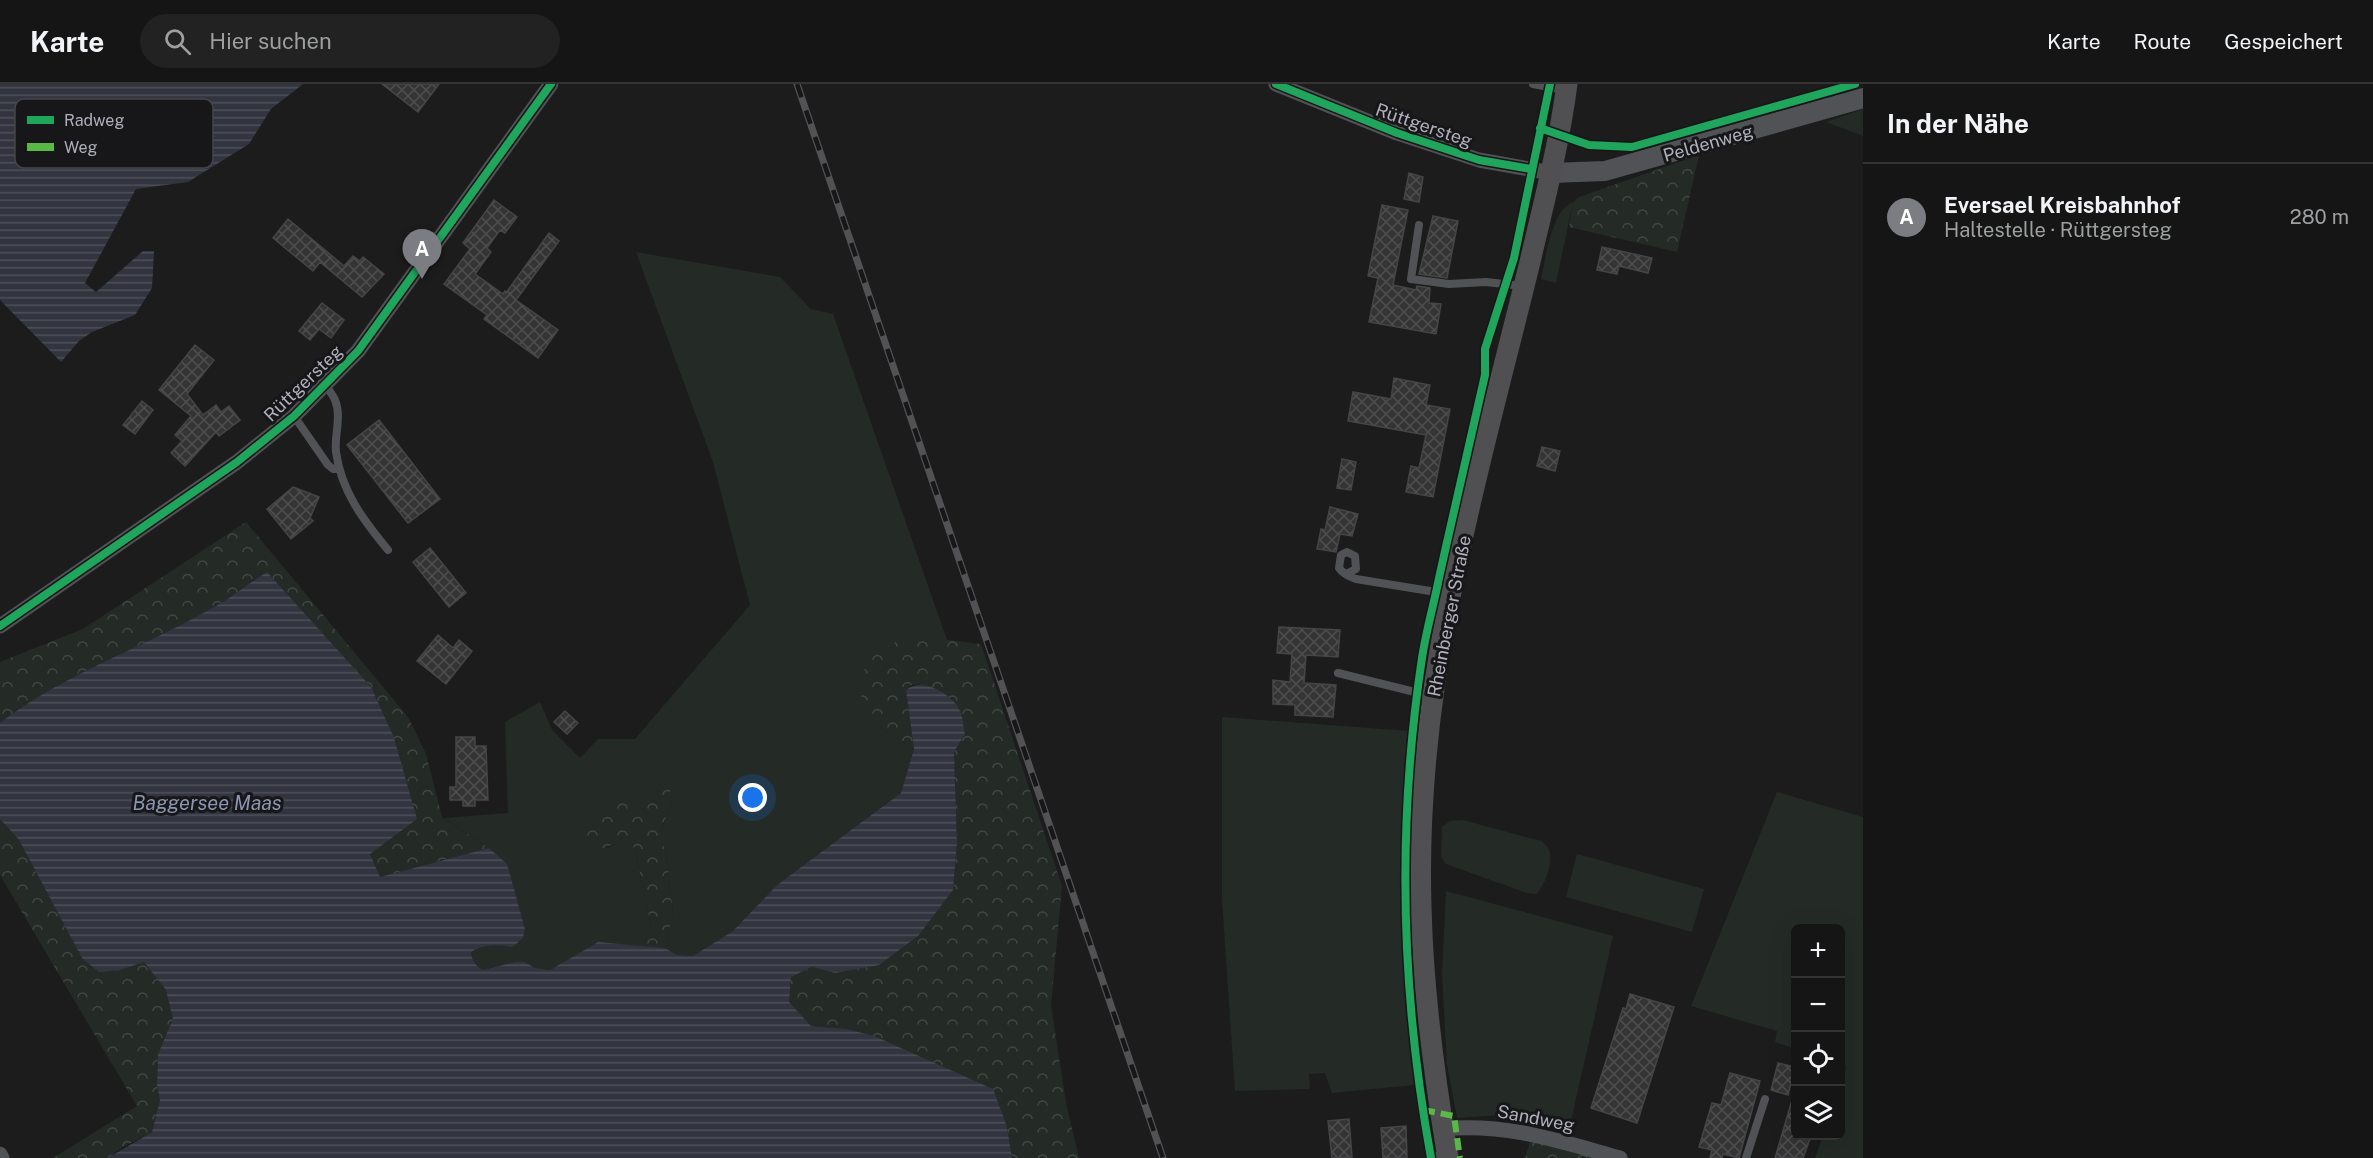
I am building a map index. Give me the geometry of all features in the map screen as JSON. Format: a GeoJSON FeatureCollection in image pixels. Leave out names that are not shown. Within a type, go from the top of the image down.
{"type":"FeatureCollection","features":[{"type":"Feature","properties":{"kind":"main road","name":"Rheinberger Straße"},"geometry":{"type":"LineString","coordinates":[[1441,1156],[1443,1130],[1429,1026],[1421,908],[1422,813],[1433,696],[1450,597],[1551,173],[1567,87]]}},
{"type":"Feature","properties":{"kind":"street","name":"Rüttgersteg"},"geometry":{"type":"LineString","coordinates":[[0,626],[237,462],[294,416],[358,351],[551,84]]}},
{"type":"Feature","properties":{"kind":"street","name":"Rüttgersteg"},"geometry":{"type":"LineString","coordinates":[[1276,84],[1397,133],[1479,160],[1551,173]]}},
{"type":"Feature","properties":{"kind":"street","name":"Peldenweg"},"geometry":{"type":"LineString","coordinates":[[1551,173],[1605,171],[1863,98]]}},
{"type":"Feature","properties":{"kind":"street","name":"Sandweg"},"geometry":{"type":"LineString","coordinates":[[1443,1130],[1474,1126],[1533,1133],[1620,1158]]}},
{"type":"Feature","properties":{"kind":"lane"},"geometry":{"type":"LineString","coordinates":[[1533,84],[1567,87]]}},
{"type":"Feature","properties":{"kind":"lane"},"geometry":{"type":"LineString","coordinates":[[1419,225],[1411,279],[1449,284],[1486,282],[1524,286]]}},
{"type":"Feature","properties":{"kind":"lane"},"geometry":{"type":"LineString","coordinates":[[325,384],[335,400],[337,409],[336,450],[339,469],[358,513],[388,550]]}},
{"type":"Feature","properties":{"kind":"lane"},"geometry":{"type":"LineString","coordinates":[[294,416],[328,465],[333,469],[339,469]]}},
{"type":"Feature","properties":{"kind":"lane"},"geometry":{"type":"LineString","coordinates":[[1346,574],[1356,579],[1430,591],[1450,597]]}},
{"type":"Feature","properties":{"kind":"lane"},"geometry":{"type":"LineString","coordinates":[[1338,673],[1433,696]]}},
{"type":"Feature","properties":{"kind":"lane"},"geometry":{"type":"LineString","coordinates":[[1746,1158],[1765,1099]]}},
{"type":"Feature","properties":{"kind":"green space"},"geometry":{"type":"Polygon","coordinates":[[[1863,109],[1863,136],[1826,122],[1863,109]]]}},
{"type":"Feature","properties":{"kind":"green space"},"geometry":{"type":"Polygon","coordinates":[[[1699,155],[1677,252],[1569,227],[1573,202],[1579,197],[1699,155]]]}},
{"type":"Feature","properties":{"kind":"green space"},"geometry":{"type":"Polygon","coordinates":[[[1573,202],[1556,283],[1541,279],[1551,236],[1559,214],[1573,202]]]}},
{"type":"Feature","properties":{"kind":"green space"},"geometry":{"type":"Polygon","coordinates":[[[636,252],[780,277],[811,309],[833,314],[947,640],[901,639],[859,714],[914,749],[901,793],[777,885],[733,931],[693,956],[677,955],[665,948],[673,913],[666,853],[659,833],[672,805],[668,786],[589,814],[607,848],[621,842],[631,842],[635,850],[651,927],[642,946],[598,942],[550,970],[535,968],[525,962],[515,962],[483,970],[474,962],[471,952],[491,946],[513,947],[523,938],[525,929],[517,901],[489,848],[444,818],[508,813],[505,722],[540,702],[552,730],[580,758],[598,739],[635,739],[750,605],[713,462],[636,252]]]}},
{"type":"Feature","properties":{"kind":"green space"},"geometry":{"type":"Polygon","coordinates":[[[246,522],[408,717],[426,754],[442,817],[489,848],[380,877],[267,572],[213,608],[74,677],[0,723],[0,662],[83,629],[246,522]]]}},
{"type":"Feature","properties":{"kind":"green space"},"geometry":{"type":"Polygon","coordinates":[[[901,639],[941,639],[981,644],[1062,886],[1051,1005],[1066,1103],[1079,1158],[1012,1158],[1007,1127],[846,1029],[811,1026],[789,1002],[791,977],[812,967],[835,973],[953,890],[957,843],[954,752],[965,734],[919,684],[911,685],[906,690],[914,749],[859,714],[866,658],[901,639]]]}},
{"type":"Feature","properties":{"kind":"green space"},"geometry":{"type":"Polygon","coordinates":[[[1222,717],[1409,731],[1402,864],[1406,997],[1414,1085],[1332,1093],[1325,1073],[1309,1074],[1310,1089],[1235,1091],[1222,899],[1222,717]]]}},
{"type":"Feature","properties":{"kind":"green space"},"geometry":{"type":"Polygon","coordinates":[[[669,785],[672,805],[659,833],[666,853],[673,913],[665,948],[642,946],[651,927],[635,850],[631,842],[591,851],[583,842],[580,828],[589,814],[669,785]]]}},
{"type":"Feature","properties":{"kind":"green space"},"geometry":{"type":"Polygon","coordinates":[[[1777,792],[1863,817],[1863,1158],[1815,1158],[1822,1140],[1845,1140],[1845,924],[1791,924],[1791,1048],[1775,1042],[1777,1031],[1691,1006],[1777,792]]]}},
{"type":"Feature","properties":{"kind":"green space"},"geometry":{"type":"Polygon","coordinates":[[[0,819],[19,840],[82,958],[120,970],[144,962],[166,990],[173,1019],[158,1054],[157,1085],[160,1100],[152,1132],[123,1147],[108,1158],[53,1158],[137,1106],[0,875],[0,819]]]}},
{"type":"Feature","properties":{"kind":"green space"},"geometry":{"type":"Polygon","coordinates":[[[1463,820],[1541,841],[1548,847],[1550,865],[1546,879],[1536,894],[1527,893],[1446,864],[1441,856],[1442,827],[1450,821],[1463,820]]]}},
{"type":"Feature","properties":{"kind":"green space"},"geometry":{"type":"Polygon","coordinates":[[[1577,854],[1704,889],[1692,932],[1566,897],[1577,854]]]}},
{"type":"Feature","properties":{"kind":"green space"},"geometry":{"type":"Polygon","coordinates":[[[1446,891],[1613,936],[1570,1125],[1501,1115],[1457,1118],[1447,1065],[1442,974],[1446,891]]]}},
{"type":"Feature","properties":{"kind":"green space"},"geometry":{"type":"Polygon","coordinates":[[[1533,1133],[1608,1158],[1525,1158],[1533,1133]]]}},
{"type":"Feature","properties":{"kind":"water"},"geometry":{"type":"Polygon","coordinates":[[[0,84],[303,84],[271,109],[249,144],[213,166],[213,99],[15,99],[15,168],[210,168],[188,182],[136,189],[85,283],[96,292],[143,251],[154,251],[152,288],[135,315],[92,332],[79,341],[61,362],[0,300],[0,84]]]}},
{"type":"Feature","properties":{"kind":"water","name":"Baggersee Maas"},"geometry":{"type":"Polygon","coordinates":[[[267,572],[371,687],[394,738],[417,819],[370,854],[380,877],[489,848],[507,864],[525,929],[523,938],[513,947],[491,946],[471,952],[474,962],[483,970],[515,962],[525,962],[535,968],[550,970],[598,942],[665,948],[677,955],[693,956],[733,931],[777,885],[901,793],[914,749],[906,690],[920,685],[944,693],[960,711],[965,734],[954,752],[957,843],[953,890],[918,936],[879,965],[835,973],[812,967],[791,977],[789,1002],[811,1026],[846,1029],[874,1036],[993,1089],[1007,1127],[1012,1158],[108,1158],[152,1132],[160,1100],[157,1085],[158,1054],[173,1019],[166,990],[144,962],[120,970],[99,972],[82,958],[19,840],[0,819],[0,723],[74,677],[213,608],[267,572]]]}},
{"type":"Feature","properties":{"kind":"building"},"geometry":{"type":"Polygon","coordinates":[[[382,84],[439,84],[418,112],[382,84]]]}},
{"type":"Feature","properties":{"kind":"building"},"geometry":{"type":"Polygon","coordinates":[[[1409,173],[1423,177],[1419,202],[1404,199],[1409,173]]]}},
{"type":"Feature","properties":{"kind":"building"},"geometry":{"type":"Polygon","coordinates":[[[494,200],[517,217],[505,233],[500,230],[487,248],[491,252],[475,274],[503,294],[549,233],[559,241],[516,300],[558,330],[538,358],[484,319],[487,315],[444,284],[470,249],[463,243],[494,200]]]}},
{"type":"Feature","properties":{"kind":"building"},"geometry":{"type":"Polygon","coordinates":[[[1382,205],[1408,210],[1393,285],[1416,290],[1417,286],[1430,288],[1429,303],[1441,304],[1436,334],[1369,322],[1378,278],[1368,276],[1382,205]]]}},
{"type":"Feature","properties":{"kind":"building"},"geometry":{"type":"Polygon","coordinates":[[[1433,216],[1458,221],[1447,278],[1419,274],[1433,216]]]}},
{"type":"Feature","properties":{"kind":"building"},"geometry":{"type":"Polygon","coordinates":[[[288,219],[344,266],[353,256],[360,261],[363,257],[384,274],[362,297],[320,262],[313,271],[273,238],[288,219]]]}},
{"type":"Feature","properties":{"kind":"building"},"geometry":{"type":"Polygon","coordinates":[[[1602,247],[1652,258],[1648,273],[1619,266],[1617,274],[1597,270],[1602,247]]]}},
{"type":"Feature","properties":{"kind":"building"},"geometry":{"type":"Polygon","coordinates":[[[322,303],[344,320],[331,338],[319,329],[310,340],[299,331],[322,303]]]}},
{"type":"Feature","properties":{"kind":"building"},"geometry":{"type":"Polygon","coordinates":[[[195,345],[214,360],[187,394],[203,415],[216,405],[221,412],[229,406],[240,420],[219,436],[216,432],[185,466],[171,453],[182,441],[175,435],[191,416],[159,390],[195,345]]]}},
{"type":"Feature","properties":{"kind":"building"},"geometry":{"type":"Polygon","coordinates":[[[1394,378],[1430,385],[1426,405],[1450,409],[1433,497],[1406,492],[1411,466],[1419,468],[1426,435],[1348,421],[1353,392],[1391,399],[1394,378]]]}},
{"type":"Feature","properties":{"kind":"building"},"geometry":{"type":"Polygon","coordinates":[[[142,401],[153,410],[135,434],[123,425],[142,401]]]}},
{"type":"Feature","properties":{"kind":"building"},"geometry":{"type":"Polygon","coordinates":[[[379,420],[440,499],[408,523],[347,445],[379,420]]]}},
{"type":"Feature","properties":{"kind":"building"},"geometry":{"type":"Polygon","coordinates":[[[1542,447],[1560,451],[1555,471],[1537,466],[1542,447]]]}},
{"type":"Feature","properties":{"kind":"building"},"geometry":{"type":"Polygon","coordinates":[[[1342,459],[1356,462],[1351,490],[1337,488],[1342,459]]]}},
{"type":"Feature","properties":{"kind":"building"},"geometry":{"type":"Polygon","coordinates":[[[293,487],[319,497],[310,518],[313,521],[291,539],[267,509],[293,487]]]}},
{"type":"Feature","properties":{"kind":"building"},"geometry":{"type":"Polygon","coordinates":[[[1330,507],[1358,514],[1352,536],[1340,534],[1336,552],[1317,549],[1321,529],[1325,530],[1330,507]]]}},
{"type":"Feature","properties":{"kind":"building"},"geometry":{"type":"Polygon","coordinates":[[[430,548],[466,593],[449,607],[413,562],[430,548]]]}},
{"type":"Feature","properties":{"kind":"building"},"geometry":{"type":"Polygon","coordinates":[[[1279,627],[1340,630],[1338,657],[1306,655],[1304,683],[1336,685],[1333,717],[1295,715],[1295,705],[1273,704],[1273,680],[1290,682],[1292,654],[1277,653],[1279,627]]]}},
{"type":"Feature","properties":{"kind":"building"},"geometry":{"type":"Polygon","coordinates":[[[438,635],[453,648],[459,640],[472,651],[446,684],[417,661],[438,635]]]}},
{"type":"Feature","properties":{"kind":"building"},"geometry":{"type":"Polygon","coordinates":[[[565,711],[578,723],[567,734],[554,722],[565,711]]]}},
{"type":"Feature","properties":{"kind":"building"},"geometry":{"type":"Polygon","coordinates":[[[456,737],[475,737],[475,746],[486,746],[488,800],[475,800],[475,806],[463,806],[463,800],[450,800],[450,787],[456,787],[456,737]]]}},
{"type":"Feature","properties":{"kind":"building"},"geometry":{"type":"Polygon","coordinates":[[[1630,994],[1674,1007],[1637,1123],[1591,1108],[1623,1008],[1626,1009],[1630,994]]]}},
{"type":"Feature","properties":{"kind":"building"},"geometry":{"type":"Polygon","coordinates":[[[1778,1063],[1791,1066],[1788,1095],[1771,1090],[1778,1063]]]}},
{"type":"Feature","properties":{"kind":"building"},"geometry":{"type":"Polygon","coordinates":[[[1730,1073],[1760,1081],[1739,1158],[1723,1154],[1722,1158],[1710,1158],[1712,1150],[1699,1147],[1712,1103],[1721,1105],[1730,1073]]]}},
{"type":"Feature","properties":{"kind":"building"},"geometry":{"type":"Polygon","coordinates":[[[1791,1103],[1791,1140],[1810,1140],[1803,1158],[1775,1158],[1791,1103]]]}},
{"type":"Feature","properties":{"kind":"building"},"geometry":{"type":"Polygon","coordinates":[[[1349,1119],[1352,1157],[1332,1158],[1328,1121],[1349,1119]]]}},
{"type":"Feature","properties":{"kind":"building"},"geometry":{"type":"Polygon","coordinates":[[[1406,1126],[1407,1158],[1383,1158],[1381,1128],[1406,1126]]]}},
{"type":"Feature","properties":{"kind":"railway"},"geometry":{"type":"LineString","coordinates":[[797,84],[1163,1158]]}},
{"type":"Feature","properties":{"kind":"marked path"},"geometry":{"type":"LineString","coordinates":[[1423,1110],[1454,1116],[1460,1158]]}},
{"type":"Feature","properties":{"kind":"cycle path"},"geometry":{"type":"LineString","coordinates":[[0,626],[237,462],[294,416],[358,351],[551,84]]}},
{"type":"Feature","properties":{"kind":"cycle path"},"geometry":{"type":"LineString","coordinates":[[1276,84],[1397,133],[1479,160],[1531,169]]}},
{"type":"Feature","properties":{"kind":"cycle path"},"geometry":{"type":"LineString","coordinates":[[1431,1158],[1413,1033],[1408,971],[1406,845],[1414,720],[1426,638],[1485,375],[1485,349],[1514,258],[1550,84]]}},
{"type":"Feature","properties":{"kind":"cycle path"},"geometry":{"type":"LineString","coordinates":[[1540,128],[1589,145],[1632,147],[1855,84]]}},
{"type":"Feature","properties":{"kind":"place","name":"Eversael Kreisbahnhof"},"geometry":{"type":"Point","coordinates":[422,279]}}]}
